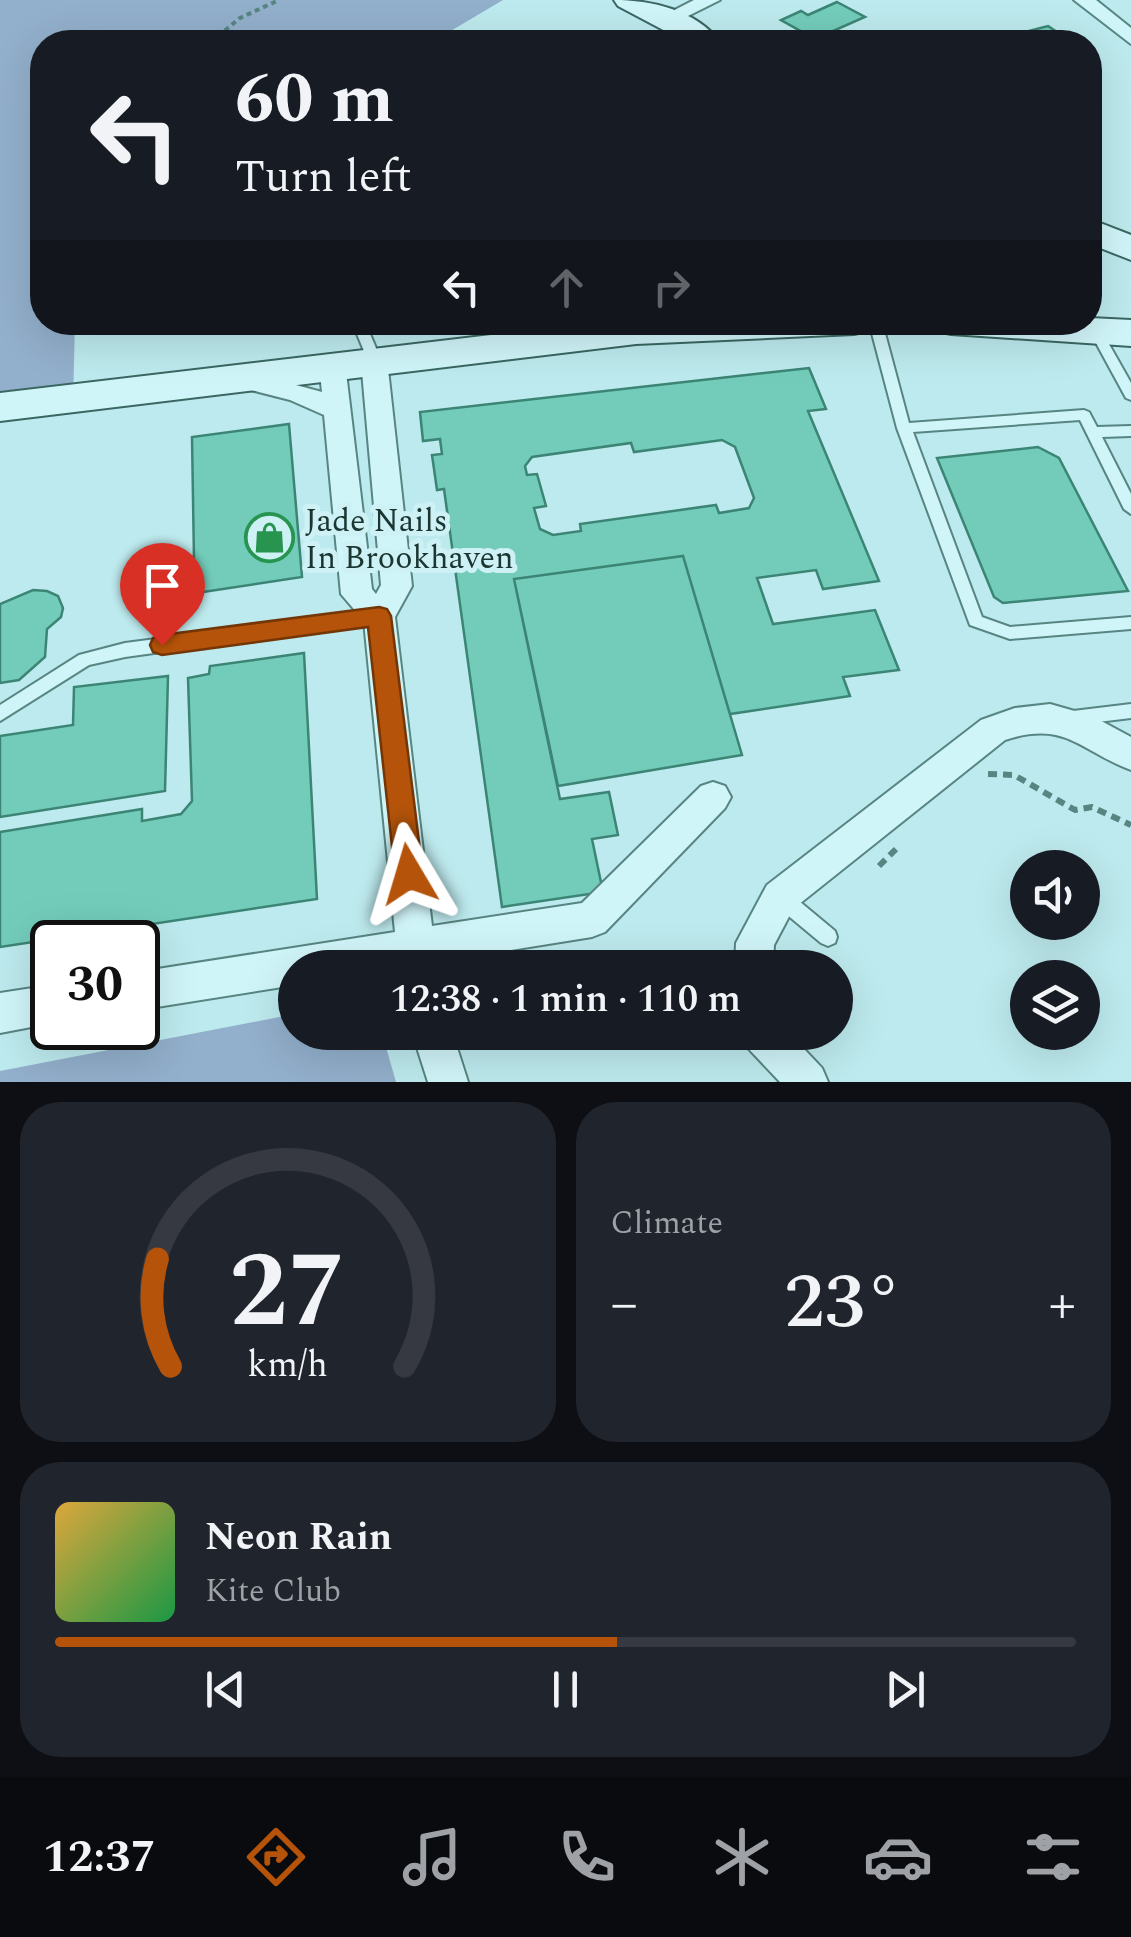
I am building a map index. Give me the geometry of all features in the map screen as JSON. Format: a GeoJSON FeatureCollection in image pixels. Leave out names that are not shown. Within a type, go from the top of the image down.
{"type":"FeatureCollection","features":[{"type":"Feature","properties":{"kind":"main road"},"geometry":{"type":"LineString","coordinates":[[628,0],[684,30]]}},
{"type":"Feature","properties":{"kind":"main road"},"geometry":{"type":"LineString","coordinates":[[1102,223],[1131,236]]}},
{"type":"Feature","properties":{"kind":"main road"},"geometry":{"type":"LineString","coordinates":[[1102,236],[1131,249]]}},
{"type":"Feature","properties":{"kind":"main road"},"geometry":{"type":"LineString","coordinates":[[0,406],[572,335]]}},
{"type":"Feature","properties":{"kind":"street"},"geometry":{"type":"LineString","coordinates":[[693,30],[710,0]]}},
{"type":"Feature","properties":{"kind":"street"},"geometry":{"type":"LineString","coordinates":[[1084,0],[1131,38]]}},
{"type":"Feature","properties":{"kind":"street"},"geometry":{"type":"LineString","coordinates":[[374,360],[396,586],[379,616],[417,950]]}},
{"type":"Feature","properties":{"kind":"street"},"geometry":{"type":"LineString","coordinates":[[332,364],[357,594],[379,616]]}},
{"type":"Feature","properties":{"kind":"street"},"geometry":{"type":"LineString","coordinates":[[228,376],[297,392],[336,409]]}},
{"type":"Feature","properties":{"kind":"street"},"geometry":{"type":"LineString","coordinates":[[755,950],[780,897],[993,730],[1024,718],[1069,718],[1131,755]]}},
{"type":"Feature","properties":{"kind":"street"},"geometry":{"type":"LineString","coordinates":[[454,950],[592,919],[714,797]]}},
{"type":"Feature","properties":{"kind":"street"},"geometry":{"type":"LineString","coordinates":[[160,988],[278,974]]}},
{"type":"Feature","properties":{"kind":"street"},"geometry":{"type":"LineString","coordinates":[[0,1013],[30,1008]]}},
{"type":"Feature","properties":{"kind":"street"},"geometry":{"type":"LineString","coordinates":[[438,1050],[448,1082]]}},
{"type":"Feature","properties":{"kind":"street"},"geometry":{"type":"LineString","coordinates":[[777,1050],[808,1082]]}},
{"type":"Feature","properties":{"kind":"lane"},"geometry":{"type":"LineString","coordinates":[[1113,332],[1131,396]]}},
{"type":"Feature","properties":{"kind":"lane"},"geometry":{"type":"LineString","coordinates":[[363,335],[374,360]]}},
{"type":"Feature","properties":{"kind":"lane"},"geometry":{"type":"LineString","coordinates":[[879,335],[904,428],[976,621],[1010,633],[1131,623]]}},
{"type":"Feature","properties":{"kind":"lane"},"geometry":{"type":"LineString","coordinates":[[904,428],[1084,416],[1131,510]]}},
{"type":"Feature","properties":{"kind":"lane"},"geometry":{"type":"LineString","coordinates":[[1092,432],[1131,431]]}},
{"type":"Feature","properties":{"kind":"lane"},"geometry":{"type":"LineString","coordinates":[[0,714],[85,660],[144,647],[379,616]]}},
{"type":"Feature","properties":{"kind":"lane"},"geometry":{"type":"LineString","coordinates":[[1069,718],[1131,711]]}},
{"type":"Feature","properties":{"kind":"lane"},"geometry":{"type":"LineString","coordinates":[[780,897],[828,937]]}},
{"type":"Feature","properties":{"kind":"path"},"geometry":{"type":"LineString","coordinates":[[226,30],[240,18],[279,0]]}},
{"type":"Feature","properties":{"kind":"path"},"geometry":{"type":"LineString","coordinates":[[979,774],[1014,775],[1075,810],[1092,807],[1131,825]]}},
{"type":"Feature","properties":{"kind":"shaded area"},"geometry":{"type":"Polygon","coordinates":[[[0,0],[503,0],[452,30],[30,30],[30,335],[75,335],[73,401],[0,414],[0,0]]]}},
{"type":"Feature","properties":{"kind":"shaded area"},"geometry":{"type":"Polygon","coordinates":[[[278,1017],[278,1050],[387,1050],[396,1082],[0,1082],[0,1071],[109,1050],[160,1050],[160,1040],[278,1017]]]}},
{"type":"Feature","properties":{"kind":"building"},"geometry":{"type":"Polygon","coordinates":[[[837,2],[865,17],[835,30],[799,30],[781,20],[801,11],[808,15],[837,2]]]}},
{"type":"Feature","properties":{"kind":"building"},"geometry":{"type":"Polygon","coordinates":[[[809,368],[826,409],[808,411],[879,581],[823,589],[816,570],[757,578],[773,624],[875,610],[899,670],[843,677],[850,696],[730,714],[683,556],[514,579],[560,799],[609,792],[618,835],[592,839],[603,892],[502,907],[444,489],[437,490],[432,455],[442,454],[440,439],[423,441],[420,412],[809,368]],[[722,440],[634,452],[631,443],[532,457],[525,466],[527,475],[537,474],[546,506],[534,508],[540,529],[553,535],[581,531],[580,524],[716,505],[719,513],[749,508],[754,498],[735,447],[722,440]]]}},
{"type":"Feature","properties":{"kind":"building"},"geometry":{"type":"Polygon","coordinates":[[[289,424],[302,577],[183,595],[183,561],[194,560],[192,437],[289,424]]]}},
{"type":"Feature","properties":{"kind":"building"},"geometry":{"type":"Polygon","coordinates":[[[1038,447],[1059,458],[1128,591],[1003,603],[994,597],[937,458],[1038,447]]]}},
{"type":"Feature","properties":{"kind":"building"},"geometry":{"type":"Polygon","coordinates":[[[683,556],[742,755],[558,786],[514,579],[683,556]]]}},
{"type":"Feature","properties":{"kind":"building"},"geometry":{"type":"Polygon","coordinates":[[[33,590],[58,596],[63,608],[61,617],[47,629],[45,657],[19,680],[0,683],[0,604],[33,590]]]}},
{"type":"Feature","properties":{"kind":"building"},"geometry":{"type":"Polygon","coordinates":[[[304,653],[317,899],[160,923],[30,920],[30,942],[0,947],[0,832],[142,809],[142,821],[181,814],[192,801],[188,678],[209,674],[210,666],[304,653]]]}},
{"type":"Feature","properties":{"kind":"building"},"geometry":{"type":"Polygon","coordinates":[[[168,676],[165,791],[0,817],[0,736],[73,725],[74,687],[168,676]]]}},
{"type":"Feature","properties":{"kind":"place","name":"Jade Nails In Brookhaven"},"geometry":{"type":"Point","coordinates":[270,538]}},
{"type":"Feature","properties":{"kind":"route"},"geometry":{"type":"LineString","coordinates":[[162,645],[379,616],[409,874]]}}]}
